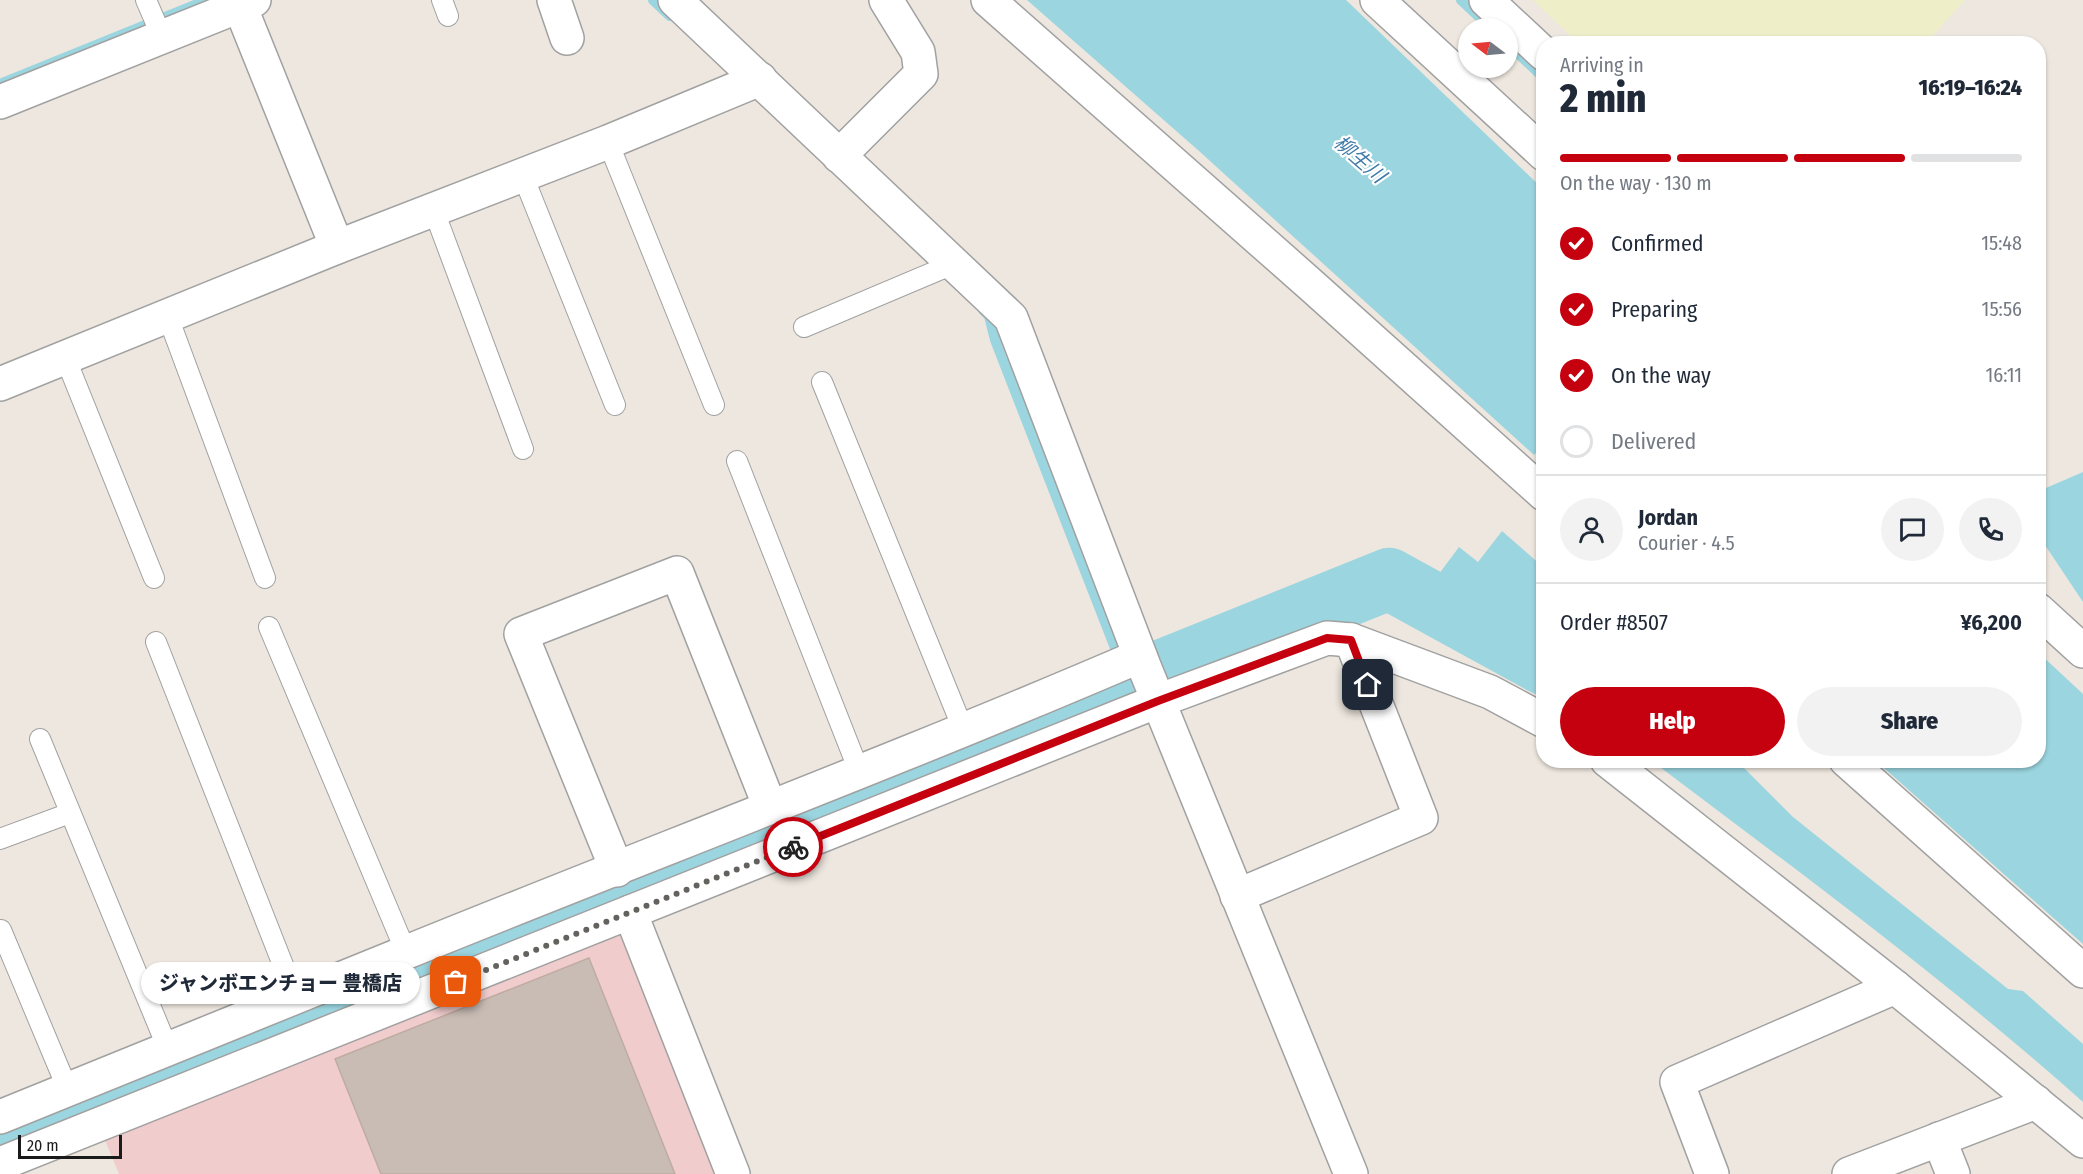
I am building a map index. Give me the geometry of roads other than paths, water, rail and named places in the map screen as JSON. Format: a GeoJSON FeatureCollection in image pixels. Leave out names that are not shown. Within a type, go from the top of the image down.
{"type":"FeatureCollection","features":[{"type":"Feature","properties":{"kind":"street"},"geometry":{"type":"LineString","coordinates":[[554,0],[567,38]]}},
{"type":"Feature","properties":{"kind":"street"},"geometry":{"type":"LineString","coordinates":[[675,0],[1011,318],[1146,674],[1351,1174]]}},
{"type":"Feature","properties":{"kind":"street"},"geometry":{"type":"LineString","coordinates":[[838,156],[921,74],[918,52],[886,0]]}},
{"type":"Feature","properties":{"kind":"street"},"geometry":{"type":"LineString","coordinates":[[988,0],[1536,487]]}},
{"type":"Feature","properties":{"kind":"street"},"geometry":{"type":"LineString","coordinates":[[1377,0],[1536,147]]}},
{"type":"Feature","properties":{"kind":"street"},"geometry":{"type":"LineString","coordinates":[[1486,0],[1536,47]]}},
{"type":"Feature","properties":{"kind":"street"},"geometry":{"type":"LineString","coordinates":[[0,102],[247,3],[337,247]]}},
{"type":"Feature","properties":{"kind":"street"},"geometry":{"type":"LineString","coordinates":[[0,384],[337,247],[523,176],[759,80]]}},
{"type":"Feature","properties":{"kind":"street"},"geometry":{"type":"LineString","coordinates":[[617,870],[520,634],[677,573],[770,807]]}},
{"type":"Feature","properties":{"kind":"street"},"geometry":{"type":"LineString","coordinates":[[2046,617],[2083,651]]}},
{"type":"Feature","properties":{"kind":"street"},"geometry":{"type":"LineString","coordinates":[[0,1117],[1101,673],[1146,674],[1327,638],[1351,640],[1490,692],[1536,717]]}},
{"type":"Feature","properties":{"kind":"street"},"geometry":{"type":"LineString","coordinates":[[1237,896],[1421,818],[1351,640]]}},
{"type":"Feature","properties":{"kind":"street"},"geometry":{"type":"LineString","coordinates":[[0,1164],[630,912],[1146,674]]}},
{"type":"Feature","properties":{"kind":"street"},"geometry":{"type":"LineString","coordinates":[[1617,768],[1895,987],[2083,1141]]}},
{"type":"Feature","properties":{"kind":"street"},"geometry":{"type":"LineString","coordinates":[[1855,768],[2083,971]]}},
{"type":"Feature","properties":{"kind":"street"},"geometry":{"type":"LineString","coordinates":[[630,912],[733,1174]]}},
{"type":"Feature","properties":{"kind":"street"},"geometry":{"type":"LineString","coordinates":[[1712,1174],[1677,1082],[1895,987]]}},
{"type":"Feature","properties":{"kind":"street"},"geometry":{"type":"LineString","coordinates":[[1849,1174],[2037,1102]]}},
{"type":"Feature","properties":{"kind":"street"},"geometry":{"type":"LineString","coordinates":[[1939,1139],[1953,1174]]}},
{"type":"Feature","properties":{"kind":"lane"},"geometry":{"type":"LineString","coordinates":[[146,0],[161,36]]}},
{"type":"Feature","properties":{"kind":"lane"},"geometry":{"type":"LineString","coordinates":[[608,142],[714,405]]}},
{"type":"Feature","properties":{"kind":"lane"},"geometry":{"type":"LineString","coordinates":[[523,176],[615,405]]}},
{"type":"Feature","properties":{"kind":"lane"},"geometry":{"type":"LineString","coordinates":[[434,211],[523,449]]}},
{"type":"Feature","properties":{"kind":"lane"},"geometry":{"type":"LineString","coordinates":[[804,327],[952,264]]}},
{"type":"Feature","properties":{"kind":"lane"},"geometry":{"type":"LineString","coordinates":[[168,317],[265,578]]}},
{"type":"Feature","properties":{"kind":"lane"},"geometry":{"type":"LineString","coordinates":[[65,357],[154,578]]}},
{"type":"Feature","properties":{"kind":"lane"},"geometry":{"type":"LineString","coordinates":[[822,382],[963,729]]}},
{"type":"Feature","properties":{"kind":"lane"},"geometry":{"type":"LineString","coordinates":[[737,461],[859,771]]}},
{"type":"Feature","properties":{"kind":"lane"},"geometry":{"type":"LineString","coordinates":[[270,627],[406,952]]}},
{"type":"Feature","properties":{"kind":"lane"},"geometry":{"type":"LineString","coordinates":[[156,642],[296,998]]}},
{"type":"Feature","properties":{"kind":"lane"},"geometry":{"type":"LineString","coordinates":[[40,739],[168,1049]]}},
{"type":"Feature","properties":{"kind":"lane"},"geometry":{"type":"LineString","coordinates":[[0,839],[70,813]]}},
{"type":"Feature","properties":{"kind":"lane"},"geometry":{"type":"LineString","coordinates":[[1,930],[68,1090]]}},
{"type":"Feature","properties":{"kind":"water","name":"柳生川"},"geometry":{"type":"Polygon","coordinates":[[[1027,0],[1346,0],[1536,182],[1536,453],[1534,455],[1199,151],[1027,0]]]}},
{"type":"Feature","properties":{"kind":"water"},"geometry":{"type":"Polygon","coordinates":[[[2083,472],[2083,602],[2046,546],[2046,488],[2083,472]]]}},
{"type":"Feature","properties":{"kind":"water"},"geometry":{"type":"Polygon","coordinates":[[[1502,531],[1536,561],[1536,683],[1372,603],[1365,579],[1399,561],[1433,582],[1459,547],[1478,562],[1502,531]]]}},
{"type":"Feature","properties":{"kind":"water"},"geometry":{"type":"Polygon","coordinates":[[[2046,660],[2083,694],[2083,944],[1884,768],[2046,768],[2046,660]]]}},
{"type":"Feature","properties":{"kind":"water"},"geometry":{"type":"Polygon","coordinates":[[[1661,768],[1744,768],[1793,817],[2008,989],[2023,991],[2083,1044],[2083,1102],[1925,969],[1661,768]]]}},
{"type":"Feature","properties":{"kind":"waterway"},"geometry":{"type":"LineString","coordinates":[[0,84],[207,0]]}},
{"type":"Feature","properties":{"kind":"waterway"},"geometry":{"type":"LineString","coordinates":[[653,0],[670,16]]}},
{"type":"Feature","properties":{"kind":"waterway"},"geometry":{"type":"LineString","coordinates":[[1461,0],[1480,18]]}},
{"type":"Feature","properties":{"kind":"waterway"},"geometry":{"type":"LineString","coordinates":[[1518,53],[1536,70]]}},
{"type":"Feature","properties":{"kind":"waterway"},"geometry":{"type":"LineString","coordinates":[[983,310],[989,316],[995,340],[1129,684]]}},
{"type":"Feature","properties":{"kind":"waterway"},"geometry":{"type":"LineString","coordinates":[[0,1138],[1389,579],[1536,660]]}},
{"type":"Feature","properties":{"kind":"place","name":"ジャンボエンチョー 豊橋店"},"geometry":{"type":"Point","coordinates":[456,982]}}]}
